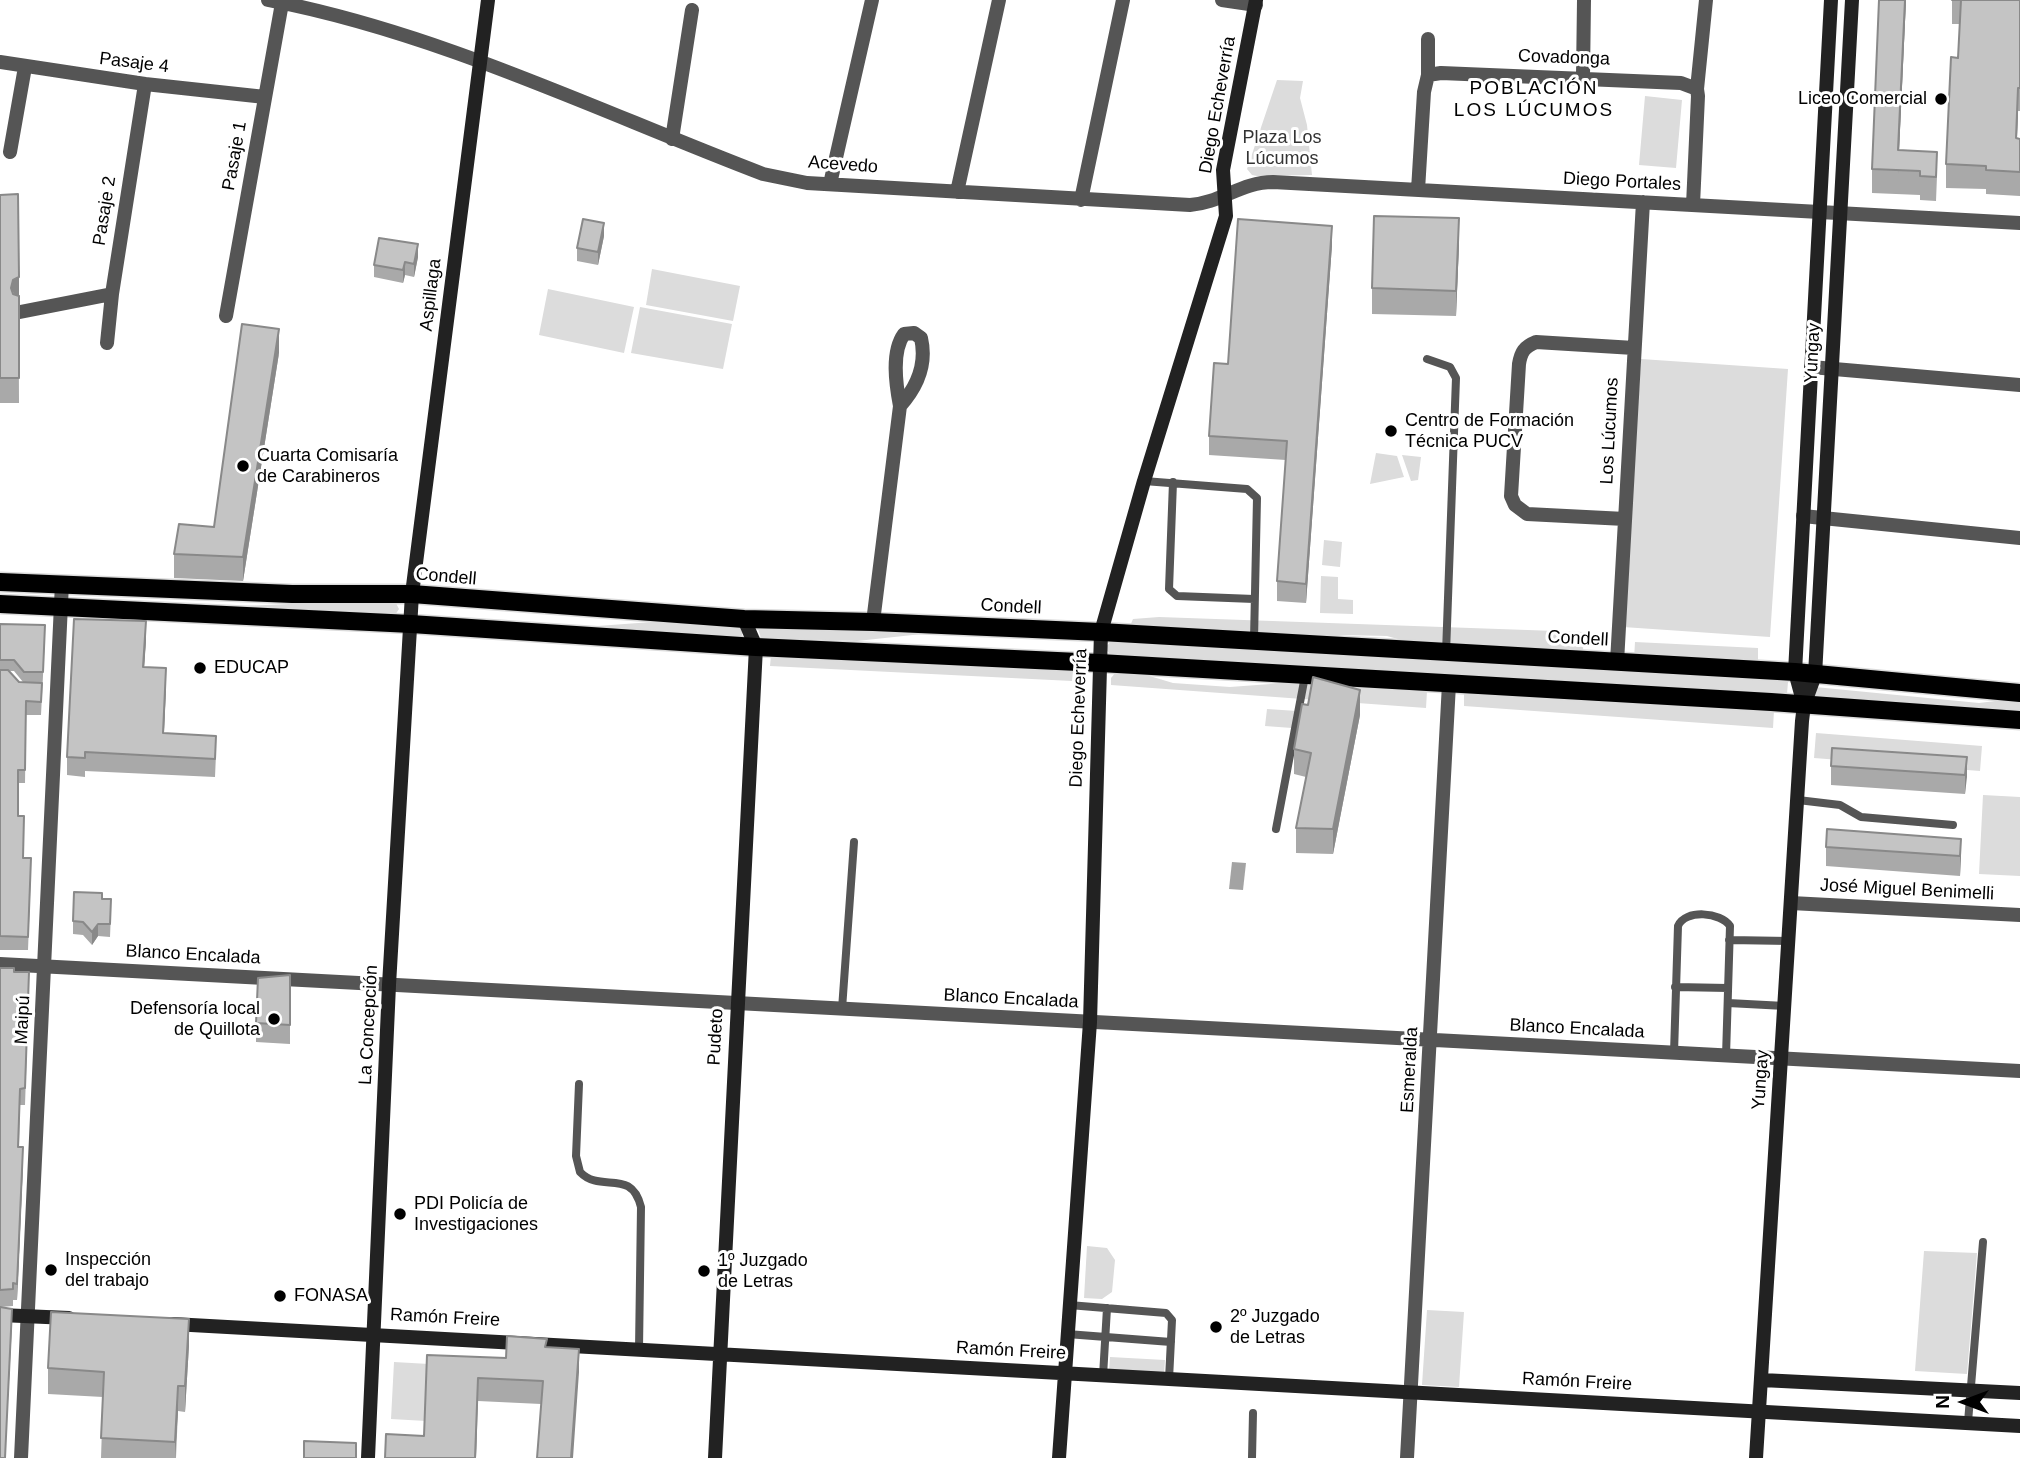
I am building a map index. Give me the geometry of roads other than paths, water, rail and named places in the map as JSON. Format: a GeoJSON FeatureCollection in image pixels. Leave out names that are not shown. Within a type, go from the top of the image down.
{"type":"FeatureCollection","features":[{"type":"Feature","properties":{"kind":"main road","name":"Aspillaga"},"geometry":{"type":"LineString","coordinates":[[412,594],[488,0]]}},
{"type":"Feature","properties":{"kind":"main road","name":"Yungay"},"geometry":{"type":"LineString","coordinates":[[1804,705],[1795,672],[1831,0]]}},
{"type":"Feature","properties":{"kind":"main road","name":"Yungay"},"geometry":{"type":"LineString","coordinates":[[1756,1458],[1804,705],[1815,675],[1852,0]]}},
{"type":"Feature","properties":{"kind":"main road","name":"Diego Echeverría"},"geometry":{"type":"LineString","coordinates":[[1059,1458],[1090,1022],[1101,632],[1144,481],[1224,225],[1226,207],[1223,170],[1256,2]]}},
{"type":"Feature","properties":{"kind":"main road","name":"Condell"},"geometry":{"type":"LineString","coordinates":[[0,582],[292,594],[412,594],[744,620],[873,622],[1101,632],[1795,672],[2020,693]]}},
{"type":"Feature","properties":{"kind":"main road","name":"La Concepción"},"geometry":{"type":"LineString","coordinates":[[368,1458],[412,594]]}},
{"type":"Feature","properties":{"kind":"main road"},"geometry":{"type":"LineString","coordinates":[[0,604],[411,624],[756,647],[1100,663],[2020,720]]}},
{"type":"Feature","properties":{"kind":"main road","name":"Pudeto"},"geometry":{"type":"LineString","coordinates":[[715,1458],[756,647],[744,620]]}},
{"type":"Feature","properties":{"kind":"main road"},"geometry":{"type":"LineString","coordinates":[[0,1315],[82,1319]]}},
{"type":"Feature","properties":{"kind":"main road","name":"Ramón Freire"},"geometry":{"type":"LineString","coordinates":[[163,1323],[2020,1426]]}},
{"type":"Feature","properties":{"kind":"main road"},"geometry":{"type":"LineString","coordinates":[[1762,1380],[2020,1393]]}},
{"type":"Feature","properties":{"kind":"street"},"geometry":{"type":"LineString","coordinates":[[830,184],[872,0]]}},
{"type":"Feature","properties":{"kind":"street"},"geometry":{"type":"LineString","coordinates":[[957,192],[999,0]]}},
{"type":"Feature","properties":{"kind":"street"},"geometry":{"type":"LineString","coordinates":[[1081,200],[1123,0]]}},
{"type":"Feature","properties":{"kind":"street"},"geometry":{"type":"LineString","coordinates":[[1222,0],[1256,2]]}},
{"type":"Feature","properties":{"kind":"street"},"geometry":{"type":"LineString","coordinates":[[1583,78],[1584,0]]}},
{"type":"Feature","properties":{"kind":"street"},"geometry":{"type":"LineString","coordinates":[[1693,205],[1697,89],[1706,0]]}},
{"type":"Feature","properties":{"kind":"street","name":"Acevedo"},"geometry":{"type":"LineString","coordinates":[[275,1],[378,29],[480,62],[763,174],[793,181],[1190,205],[1212,202],[1224,196]]}},
{"type":"Feature","properties":{"kind":"street","name":"Pasaje 1"},"geometry":{"type":"LineString","coordinates":[[226,316],[265,97],[275,1]]}},
{"type":"Feature","properties":{"kind":"street"},"geometry":{"type":"LineString","coordinates":[[672,139],[692,10]]}},
{"type":"Feature","properties":{"kind":"street"},"geometry":{"type":"LineString","coordinates":[[1418,190],[1424,92],[1428,75],[1428,39]]}},
{"type":"Feature","properties":{"kind":"street","name":"Pasaje 4"},"geometry":{"type":"LineString","coordinates":[[0,62],[145,84],[265,97]]}},
{"type":"Feature","properties":{"kind":"street"},"geometry":{"type":"LineString","coordinates":[[10,152],[25,67]]}},
{"type":"Feature","properties":{"kind":"street","name":"Covadonga"},"geometry":{"type":"LineString","coordinates":[[1428,75],[1441,73],[1681,83],[1697,89]]}},
{"type":"Feature","properties":{"kind":"street","name":"Pasaje 2"},"geometry":{"type":"LineString","coordinates":[[107,344],[112,294],[145,84]]}},
{"type":"Feature","properties":{"kind":"street","name":"Diego Portales"},"geometry":{"type":"LineString","coordinates":[[1224,196],[1243,186],[1266,182],[2020,223]]}},
{"type":"Feature","properties":{"kind":"street","name":"Los Lúcumos"},"geometry":{"type":"LineString","coordinates":[[1617,662],[1643,202]]}},
{"type":"Feature","properties":{"kind":"street"},"geometry":{"type":"LineString","coordinates":[[20,312],[112,294]]}},
{"type":"Feature","properties":{"kind":"street"},"geometry":{"type":"LineString","coordinates":[[1625,519],[1527,514],[1515,505],[1511,496],[1519,364],[1526,346],[1536,342],[1634,348]]}},
{"type":"Feature","properties":{"kind":"street"},"geometry":{"type":"LineString","coordinates":[[1811,367],[2020,385]]}},
{"type":"Feature","properties":{"kind":"street"},"geometry":{"type":"LineString","coordinates":[[873,622],[900,406]]}},
{"type":"Feature","properties":{"kind":"street"},"geometry":{"type":"LineString","coordinates":[[1803,516],[2020,538]]}},
{"type":"Feature","properties":{"kind":"street","name":"Maipú"},"geometry":{"type":"LineString","coordinates":[[21,1458],[45,967],[54,690],[62,583]]}},
{"type":"Feature","properties":{"kind":"street","name":"Esmeralda"},"geometry":{"type":"LineString","coordinates":[[1407,1458],[1449,684]]}},
{"type":"Feature","properties":{"kind":"street","name":"José Miguel Benimelli"},"geometry":{"type":"LineString","coordinates":[[1791,903],[2020,915]]}},
{"type":"Feature","properties":{"kind":"street","name":"Blanco Encalada"},"geometry":{"type":"LineString","coordinates":[[0,964],[2020,1072]]}},
{"type":"Feature","properties":{"kind":"lane"},"geometry":{"type":"LineString","coordinates":[[1427,359],[1450,367],[1456,377],[1446,653]]}},
{"type":"Feature","properties":{"kind":"lane"},"geometry":{"type":"LineString","coordinates":[[1144,481],[1247,489],[1257,498],[1259,504],[1254,641]]}},
{"type":"Feature","properties":{"kind":"lane"},"geometry":{"type":"LineString","coordinates":[[1173,482],[1170,589],[1177,596],[1254,599]]}},
{"type":"Feature","properties":{"kind":"lane"},"geometry":{"type":"LineString","coordinates":[[1276,829],[1305,676]]}},
{"type":"Feature","properties":{"kind":"lane"},"geometry":{"type":"LineString","coordinates":[[1798,800],[1840,805],[1861,817],[1953,825]]}},
{"type":"Feature","properties":{"kind":"lane"},"geometry":{"type":"LineString","coordinates":[[842,1009],[854,842]]}},
{"type":"Feature","properties":{"kind":"lane"},"geometry":{"type":"LineString","coordinates":[[1674,1053],[1678,926],[1681,919],[1693,915],[1724,919],[1730,926],[1726,1056]]}},
{"type":"Feature","properties":{"kind":"lane"},"geometry":{"type":"LineString","coordinates":[[1729,940],[1789,941]]}},
{"type":"Feature","properties":{"kind":"lane"},"geometry":{"type":"LineString","coordinates":[[1675,987],[1728,988]]}},
{"type":"Feature","properties":{"kind":"lane"},"geometry":{"type":"LineString","coordinates":[[1728,1003],[1785,1006]]}},
{"type":"Feature","properties":{"kind":"lane"},"geometry":{"type":"LineString","coordinates":[[579,1084],[576,1156],[580,1172],[590,1179],[628,1185],[636,1191],[641,1207],[639,1349]]}},
{"type":"Feature","properties":{"kind":"lane"},"geometry":{"type":"LineString","coordinates":[[1968,1422],[1983,1242]]}},
{"type":"Feature","properties":{"kind":"lane"},"geometry":{"type":"LineString","coordinates":[[1069,1306],[1166,1313],[1172,1320],[1169,1379]]}},
{"type":"Feature","properties":{"kind":"lane"},"geometry":{"type":"LineString","coordinates":[[1103,1376],[1107,1308]]}},
{"type":"Feature","properties":{"kind":"lane"},"geometry":{"type":"LineString","coordinates":[[1067,1334],[1171,1342]]}},
{"type":"Feature","properties":{"kind":"lane"},"geometry":{"type":"LineString","coordinates":[[1252,1458],[1253,1413]]}},
{"type":"Feature","properties":{"kind":"place","name":"Liceo Comercial"},"geometry":{"type":"Point","coordinates":[1941,99]}},
{"type":"Feature","properties":{"kind":"place","name":"Centro de Formación Técnica PUCV"},"geometry":{"type":"Point","coordinates":[1391,431]}},
{"type":"Feature","properties":{"kind":"place","name":"Cuarta Comisaría de Carabineros"},"geometry":{"type":"Point","coordinates":[243,466]}},
{"type":"Feature","properties":{"kind":"place","name":"EDUCAP"},"geometry":{"type":"Point","coordinates":[200,668]}},
{"type":"Feature","properties":{"kind":"place","name":"Defensoría local de Quillota"},"geometry":{"type":"Point","coordinates":[274,1019]}},
{"type":"Feature","properties":{"kind":"place","name":"PDI Policía de Investigaciones"},"geometry":{"type":"Point","coordinates":[400,1214]}},
{"type":"Feature","properties":{"kind":"place","name":"Inspección del trabajo"},"geometry":{"type":"Point","coordinates":[51,1270]}},
{"type":"Feature","properties":{"kind":"place","name":"1º Juzgado de Letras"},"geometry":{"type":"Point","coordinates":[704,1271]}},
{"type":"Feature","properties":{"kind":"place","name":"FONASA"},"geometry":{"type":"Point","coordinates":[280,1296]}},
{"type":"Feature","properties":{"kind":"place","name":"2º Juzgado de Letras"},"geometry":{"type":"Point","coordinates":[1216,1327]}},
{"type":"Feature","properties":{"kind":"district","name":"POBLACIÓN LOS LÚCUMOS"},"geometry":{"type":"Point","coordinates":[1534,100]}},
{"type":"Feature","properties":{"kind":"park label","name":"Plaza Los Lúcumos"},"geometry":{"type":"Point","coordinates":[1282,148]}}]}
